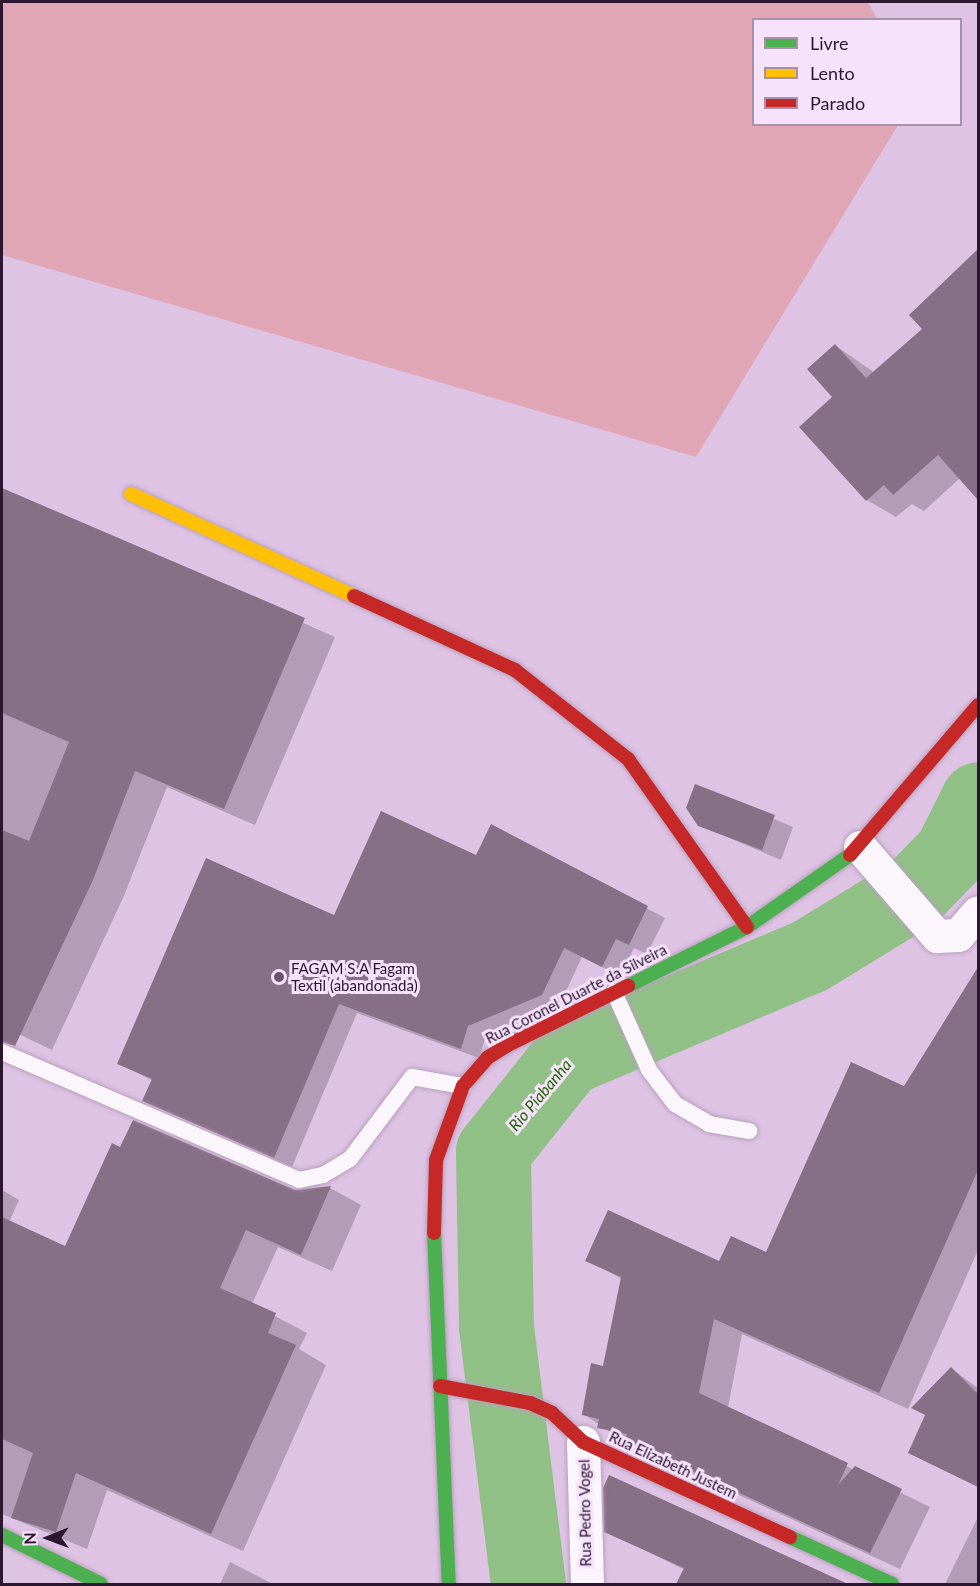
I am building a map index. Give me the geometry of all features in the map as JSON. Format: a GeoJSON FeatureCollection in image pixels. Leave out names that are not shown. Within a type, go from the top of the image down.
{"type":"FeatureCollection","features":[{"type":"Feature","properties":{"kind":"street"},"geometry":{"type":"LineString","coordinates":[[131,494],[515,670],[628,759],[747,927]]}},
{"type":"Feature","properties":{"kind":"street","name":"Rua Coronel Duarte da Silveira"},"geometry":{"type":"LineString","coordinates":[[449,1584],[432,1189],[436,1160],[463,1086],[494,1053],[747,927],[860,847],[978,705]]}},
{"type":"Feature","properties":{"kind":"street"},"geometry":{"type":"LineString","coordinates":[[860,847],[881,878],[929,929],[950,938],[978,912]]}},
{"type":"Feature","properties":{"kind":"street","name":"Rua Elizabeth Justem"},"geometry":{"type":"LineString","coordinates":[[440,1386],[481,1390],[530,1403],[583,1442],[892,1584]]}},
{"type":"Feature","properties":{"kind":"street","name":"Rua Pedro Vogel"},"geometry":{"type":"LineString","coordinates":[[583,1442],[587,1584]]}},
{"type":"Feature","properties":{"kind":"street"},"geometry":{"type":"LineString","coordinates":[[2,1535],[101,1584]]}},
{"type":"Feature","properties":{"kind":"lane"},"geometry":{"type":"LineString","coordinates":[[614,992],[643,1058],[675,1104],[710,1124],[749,1131]]}},
{"type":"Feature","properties":{"kind":"lane"},"geometry":{"type":"LineString","coordinates":[[2,1052],[299,1180],[323,1175],[350,1159],[412,1077],[463,1086]]}},
{"type":"Feature","properties":{"kind":"shaded area"},"geometry":{"type":"Polygon","coordinates":[[[2,2],[868,2],[876,18],[752,18],[752,126],[897,126],[696,457],[2,255],[2,2]]]}},
{"type":"Feature","properties":{"kind":"building"},"geometry":{"type":"Polygon","coordinates":[[[978,249],[978,500],[938,455],[893,495],[884,485],[866,501],[799,427],[832,397],[807,369],[835,344],[866,378],[922,329],[909,315],[978,249]]]}},
{"type":"Feature","properties":{"kind":"building"},"geometry":{"type":"Polygon","coordinates":[[[2,488],[305,618],[224,809],[135,771],[93,880],[15,1046],[2,1042],[2,830],[29,841],[69,742],[2,713],[2,488]]]}},
{"type":"Feature","properties":{"kind":"building"},"geometry":{"type":"Polygon","coordinates":[[[695,784],[775,815],[762,850],[698,826],[686,808],[695,784]]]}},
{"type":"Feature","properties":{"kind":"building"},"geometry":{"type":"Polygon","coordinates":[[[381,811],[476,855],[491,824],[648,906],[629,945],[616,939],[602,967],[564,948],[542,995],[468,1026],[461,1049],[339,1004],[274,1158],[142,1101],[152,1079],[117,1064],[206,858],[334,915],[381,811]]]}},
{"type":"Feature","properties":{"kind":"building"},"geometry":{"type":"Polygon","coordinates":[[[978,967],[978,1170],[879,1393],[714,1319],[699,1393],[848,1463],[838,1485],[855,1466],[902,1489],[870,1553],[624,1440],[627,1434],[597,1428],[599,1419],[582,1415],[591,1363],[603,1366],[621,1277],[585,1261],[608,1210],[719,1261],[731,1236],[766,1252],[851,1062],[904,1086],[978,967]]]}},
{"type":"Feature","properties":{"kind":"building"},"geometry":{"type":"Polygon","coordinates":[[[133,1120],[295,1190],[331,1186],[301,1255],[246,1230],[220,1288],[276,1313],[268,1333],[296,1345],[211,1534],[76,1473],[56,1532],[11,1518],[33,1453],[2,1439],[2,1217],[65,1246],[112,1143],[120,1147],[133,1120]]]}},
{"type":"Feature","properties":{"kind":"building"},"geometry":{"type":"Polygon","coordinates":[[[951,1367],[978,1394],[978,1487],[908,1453],[925,1415],[911,1408],[951,1367]]]}},
{"type":"Feature","properties":{"kind":"building"},"geometry":{"type":"Polygon","coordinates":[[[609,1475],[848,1584],[676,1584],[684,1568],[604,1532],[603,1488],[609,1475]]]}},
{"type":"Feature","properties":{"kind":"waterway","name":"Rio Piabanha"},"geometry":{"type":"LineString","coordinates":[[528,1584],[496,1326],[493,1151],[567,1058],[809,956],[912,893],[951,853],[978,799]]}},
{"type":"Feature","properties":{"kind":"traffic: fast"},"geometry":{"type":"LineString","coordinates":[[628,986],[747,927],[850,855]]}},
{"type":"Feature","properties":{"kind":"traffic: fast"},"geometry":{"type":"LineString","coordinates":[[434,1233],[449,1584]]}},
{"type":"Feature","properties":{"kind":"traffic: fast"},"geometry":{"type":"LineString","coordinates":[[2,1535],[101,1584]]}},
{"type":"Feature","properties":{"kind":"traffic: fast"},"geometry":{"type":"LineString","coordinates":[[790,1537],[892,1584]]}},
{"type":"Feature","properties":{"kind":"traffic: slow"},"geometry":{"type":"LineString","coordinates":[[131,494],[354,596]]}},
{"type":"Feature","properties":{"kind":"traffic: jam"},"geometry":{"type":"LineString","coordinates":[[354,596],[515,670],[628,759],[747,927]]}},
{"type":"Feature","properties":{"kind":"traffic: jam"},"geometry":{"type":"LineString","coordinates":[[850,855],[978,705]]}},
{"type":"Feature","properties":{"kind":"traffic: jam"},"geometry":{"type":"LineString","coordinates":[[434,1233],[436,1160],[463,1086],[487,1058],[508,1045],[628,986]]}},
{"type":"Feature","properties":{"kind":"traffic: jam"},"geometry":{"type":"LineString","coordinates":[[440,1386],[530,1403],[552,1413],[583,1442],[790,1537]]}},
{"type":"Feature","properties":{"kind":"place","name":"FAGAM S.A Fagam Textil (abandonada)"},"geometry":{"type":"Point","coordinates":[279,977]}}]}
